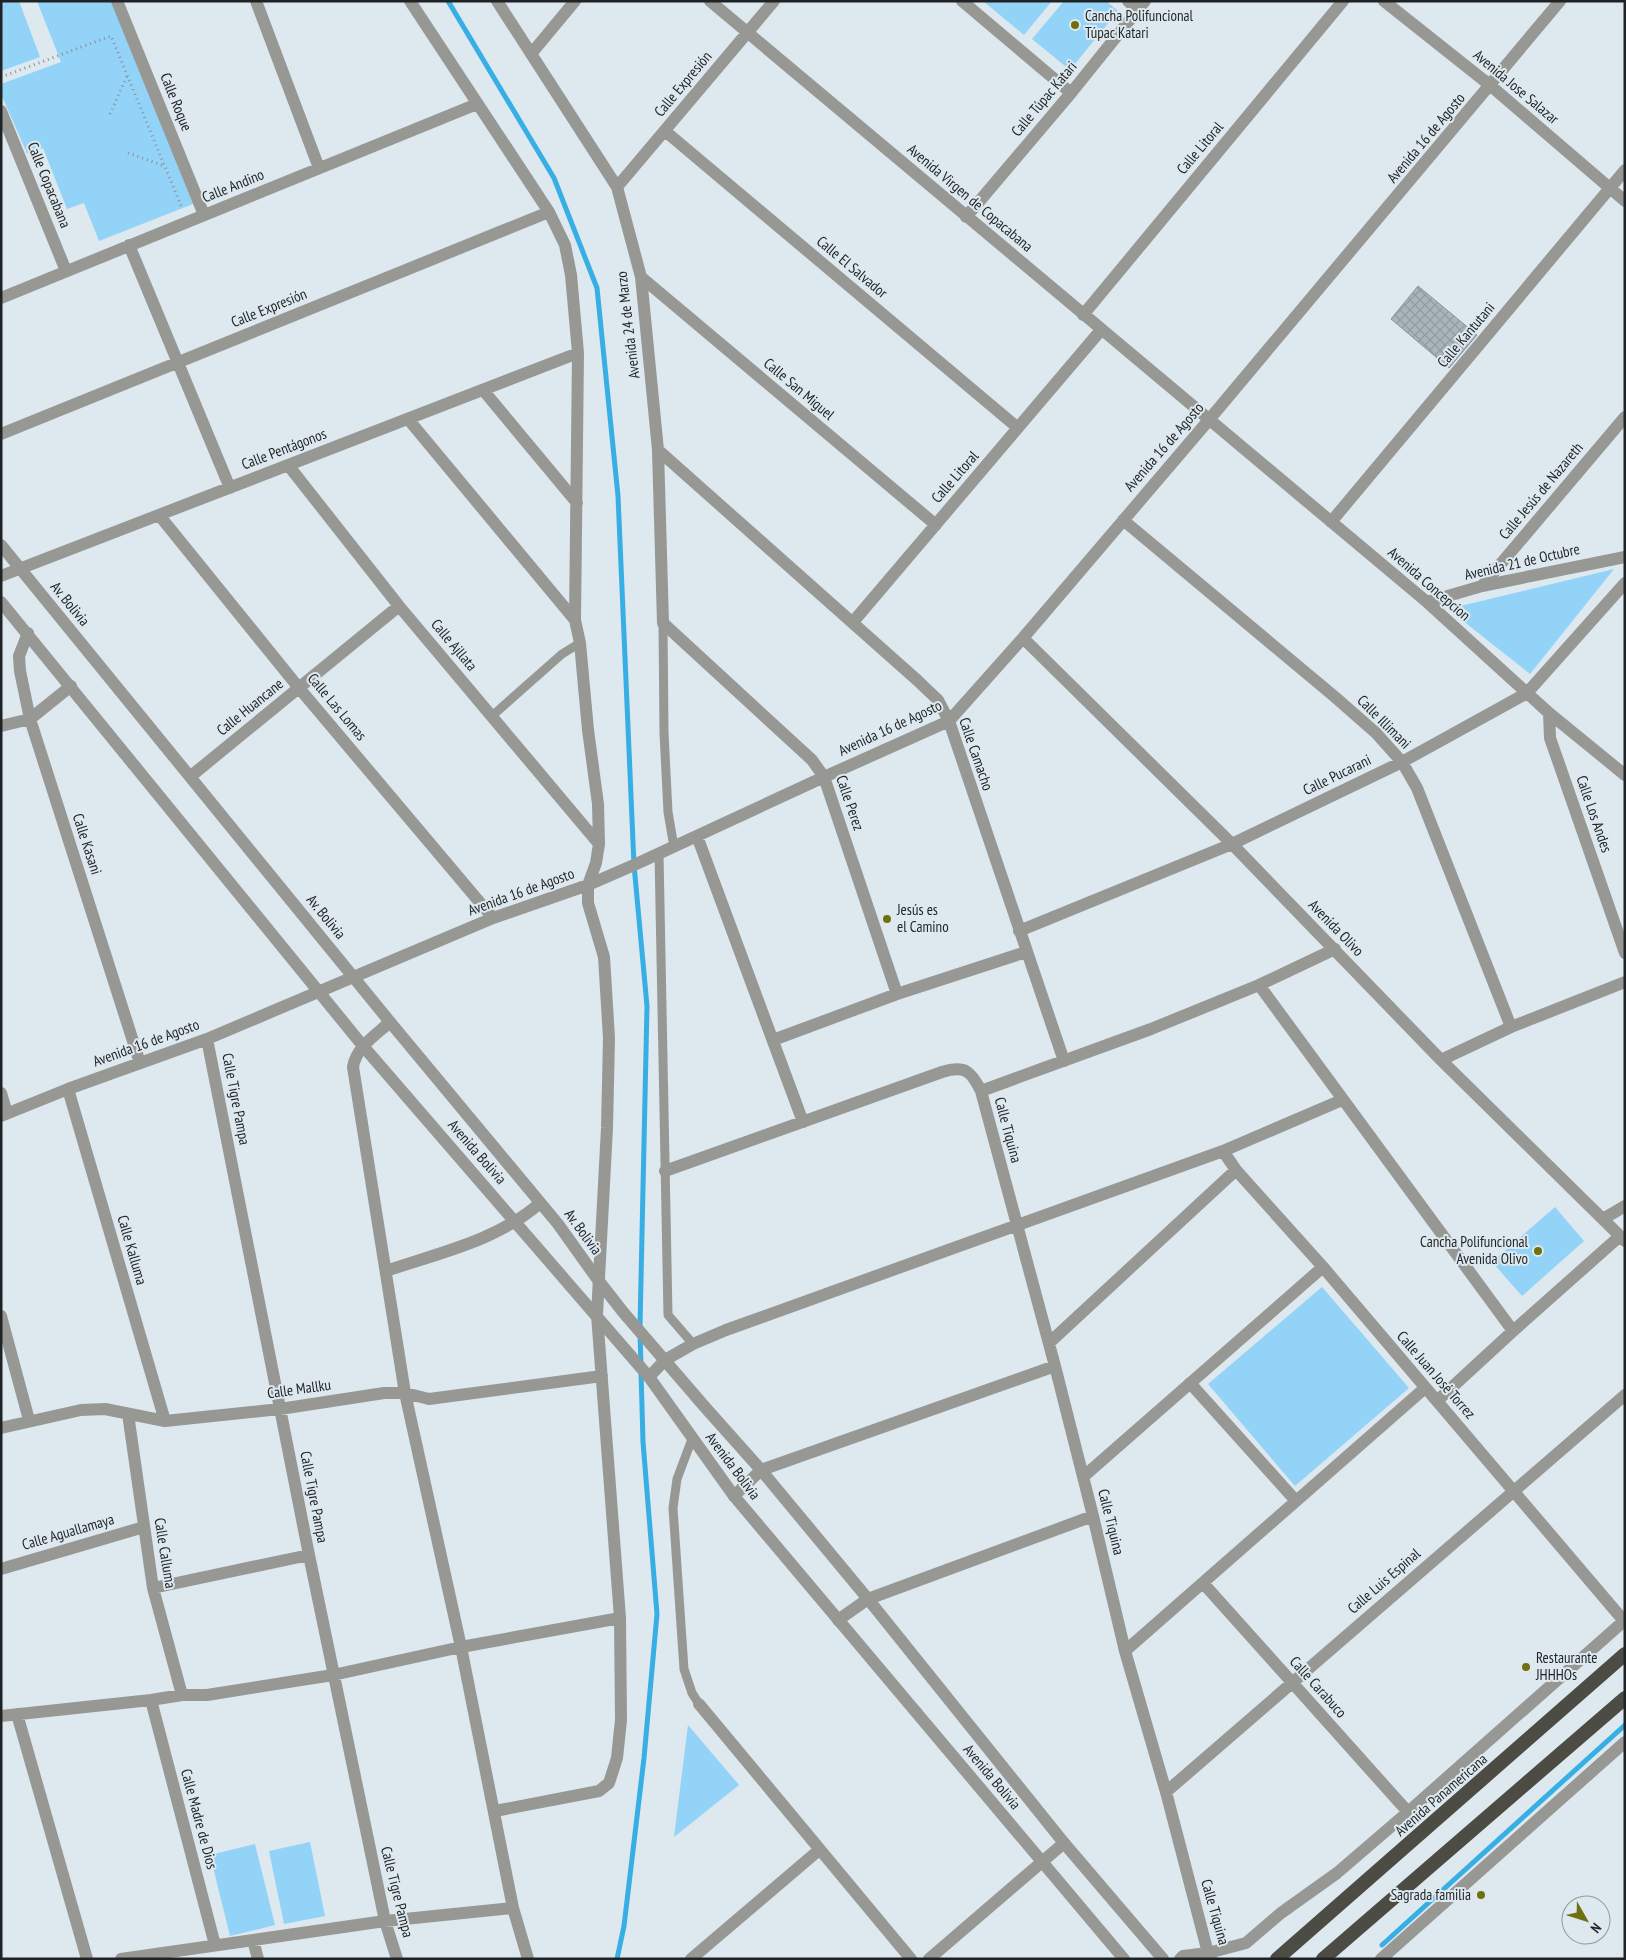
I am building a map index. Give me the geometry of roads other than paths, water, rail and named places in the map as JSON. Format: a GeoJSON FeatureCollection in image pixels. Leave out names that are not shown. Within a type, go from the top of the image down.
{"type":"FeatureCollection","features":[{"type":"Feature","properties":{"kind":"highway","name":"Avenida Panamericana"},"geometry":{"type":"LineString","coordinates":[[1277,1959],[1625,1654]]}},
{"type":"Feature","properties":{"kind":"highway"},"geometry":{"type":"LineString","coordinates":[[1323,1959],[1625,1698]]}},
{"type":"Feature","properties":{"kind":"street","name":"Calle Roque"},"geometry":{"type":"LineString","coordinates":[[117,1],[204,215]]}},
{"type":"Feature","properties":{"kind":"street"},"geometry":{"type":"LineString","coordinates":[[256,1],[319,168]]}},
{"type":"Feature","properties":{"kind":"street"},"geometry":{"type":"LineString","coordinates":[[410,1],[549,212],[565,245],[572,275],[578,353],[575,620],[580,643],[588,730],[598,804],[599,844],[596,863],[588,885],[589,909],[604,957],[609,1038],[607,1128],[596,1316],[620,1618],[621,1720],[617,1758],[609,1783],[600,1790],[495,1811]]}},
{"type":"Feature","properties":{"kind":"street","name":"Avenida 24 de Marzo"},"geometry":{"type":"LineString","coordinates":[[497,1],[617,188],[640,277],[658,450],[663,623]]}},
{"type":"Feature","properties":{"kind":"street"},"geometry":{"type":"LineString","coordinates":[[531,54],[575,1]]}},
{"type":"Feature","properties":{"kind":"street","name":"Avenida Virgen de Copacabana"},"geometry":{"type":"LineString","coordinates":[[710,1],[1208,421]]}},
{"type":"Feature","properties":{"kind":"street","name":"Calle Expresión"},"geometry":{"type":"LineString","coordinates":[[617,188],[774,1]]}},
{"type":"Feature","properties":{"kind":"street"},"geometry":{"type":"LineString","coordinates":[[962,1],[1071,93]]}},
{"type":"Feature","properties":{"kind":"street"},"geometry":{"type":"LineString","coordinates":[[1128,1],[1142,6]]}},
{"type":"Feature","properties":{"kind":"street","name":"Calle Litoral"},"geometry":{"type":"LineString","coordinates":[[1083,315],[1343,1]]}},
{"type":"Feature","properties":{"kind":"street","name":"Avenida Jose Salazar"},"geometry":{"type":"LineString","coordinates":[[1384,1],[1491,86],[1625,202]]}},
{"type":"Feature","properties":{"kind":"street","name":"Avenida 16 de Agosto"},"geometry":{"type":"LineString","coordinates":[[4,1115],[68,1089],[207,1039],[493,918],[588,885],[949,721],[1023,638],[1208,421],[1491,86],[1560,1]]}},
{"type":"Feature","properties":{"kind":"street","name":"Calle Túpac Katari"},"geometry":{"type":"LineString","coordinates":[[966,217],[1142,6]]}},
{"type":"Feature","properties":{"kind":"street","name":"Calle Andino"},"geometry":{"type":"LineString","coordinates":[[1,298],[477,104]]}},
{"type":"Feature","properties":{"kind":"street","name":"Calle Copacabana"},"geometry":{"type":"LineString","coordinates":[[1,111],[66,271]]}},
{"type":"Feature","properties":{"kind":"street","name":"Calle El Salvador"},"geometry":{"type":"LineString","coordinates":[[665,131],[1018,428]]}},
{"type":"Feature","properties":{"kind":"street","name":"Calle Kantutani"},"geometry":{"type":"LineString","coordinates":[[1331,522],[1625,170]]}},
{"type":"Feature","properties":{"kind":"street","name":"Calle Expresión"},"geometry":{"type":"LineString","coordinates":[[1,434],[549,212]]}},
{"type":"Feature","properties":{"kind":"street"},"geometry":{"type":"LineString","coordinates":[[130,245],[230,488]]}},
{"type":"Feature","properties":{"kind":"street","name":"Calle San Miguel"},"geometry":{"type":"LineString","coordinates":[[640,277],[936,525]]}},
{"type":"Feature","properties":{"kind":"street","name":"Calle Litoral"},"geometry":{"type":"LineString","coordinates":[[853,622],[1101,330]]}},
{"type":"Feature","properties":{"kind":"street","name":"Calle Pentágonos"},"geometry":{"type":"LineString","coordinates":[[1,576],[578,353]]}},
{"type":"Feature","properties":{"kind":"street"},"geometry":{"type":"LineString","coordinates":[[483,390],[577,503]]}},
{"type":"Feature","properties":{"kind":"street","name":"Calle Jesús de Nazareth"},"geometry":{"type":"LineString","coordinates":[[1482,586],[1625,417]]}},
{"type":"Feature","properties":{"kind":"street"},"geometry":{"type":"LineString","coordinates":[[408,419],[575,620]]}},
{"type":"Feature","properties":{"kind":"street","name":"Avenida Concepcion"},"geometry":{"type":"LineString","coordinates":[[1208,421],[1427,602],[1549,713],[1625,775]]}},
{"type":"Feature","properties":{"kind":"street","name":"Calle Camacho"},"geometry":{"type":"LineString","coordinates":[[658,450],[853,622],[938,700],[949,721],[1064,1061]]}},
{"type":"Feature","properties":{"kind":"street","name":"Calle Ajllata"},"geometry":{"type":"LineString","coordinates":[[288,465],[399,606],[599,844]]}},
{"type":"Feature","properties":{"kind":"street","name":"Calle Las Lomas"},"geometry":{"type":"LineString","coordinates":[[160,515],[299,688],[493,918]]}},
{"type":"Feature","properties":{"kind":"street","name":"Calle Illimani"},"geometry":{"type":"LineString","coordinates":[[1123,520],[1335,696],[1376,733],[1402,762],[1417,788],[1511,1027]]}},
{"type":"Feature","properties":{"kind":"street","name":"Av. Bolivia"},"geometry":{"type":"LineString","coordinates":[[1,545],[390,1022],[558,1224],[598,1280],[665,1360]]}},
{"type":"Feature","properties":{"kind":"street","name":"Avenida 21 de Octubre"},"geometry":{"type":"LineString","coordinates":[[1427,602],[1482,586],[1625,557]]}},
{"type":"Feature","properties":{"kind":"street","name":"Calle Pucarani"},"geometry":{"type":"LineString","coordinates":[[1019,931],[1232,844],[1402,762],[1527,693],[1625,583]]}},
{"type":"Feature","properties":{"kind":"street"},"geometry":{"type":"LineString","coordinates":[[1,602],[320,991]]}},
{"type":"Feature","properties":{"kind":"street","name":"Calle Huancane"},"geometry":{"type":"LineString","coordinates":[[191,776],[399,606]]}},
{"type":"Feature","properties":{"kind":"street","name":"Calle Perez"},"geometry":{"type":"LineString","coordinates":[[663,623],[812,760],[824,777],[897,994]]}},
{"type":"Feature","properties":{"kind":"street","name":"Calle Kasani"},"geometry":{"type":"LineString","coordinates":[[28,633],[19,656],[20,671],[30,719],[140,1063]]}},
{"type":"Feature","properties":{"kind":"street","name":"Avenida Olivo"},"geometry":{"type":"LineString","coordinates":[[1023,638],[1232,844],[1441,1060],[1622,1239]]}},
{"type":"Feature","properties":{"kind":"street"},"geometry":{"type":"LineString","coordinates":[[1,726],[30,719],[71,686]]}},
{"type":"Feature","properties":{"kind":"street","name":"Calle Los Andes"},"geometry":{"type":"LineString","coordinates":[[1549,713],[1550,738],[1625,953]]}},
{"type":"Feature","properties":{"kind":"street"},"geometry":{"type":"LineString","coordinates":[[697,836],[803,1122]]}},
{"type":"Feature","properties":{"kind":"street"},"geometry":{"type":"LineString","coordinates":[[665,1171],[954,1068],[969,1072],[981,1091],[1151,1029],[1259,985],[1335,949]]}},
{"type":"Feature","properties":{"kind":"street"},"geometry":{"type":"LineString","coordinates":[[772,1040],[897,994],[1026,952]]}},
{"type":"Feature","properties":{"kind":"street"},"geometry":{"type":"LineString","coordinates":[[1441,1060],[1511,1027],[1625,982]]}},
{"type":"Feature","properties":{"kind":"street"},"geometry":{"type":"LineString","coordinates":[[1259,985],[1513,1330]]}},
{"type":"Feature","properties":{"kind":"street","name":"Avenida Bolivia"},"geometry":{"type":"LineString","coordinates":[[320,991],[363,1046],[649,1377],[734,1496],[1124,1959]]}},
{"type":"Feature","properties":{"kind":"street"},"geometry":{"type":"LineString","coordinates":[[390,1022],[363,1046],[354,1057],[353,1067],[405,1393],[461,1647],[513,1908],[528,1959]]}},
{"type":"Feature","properties":{"kind":"street","name":"Calle Tigre Pampa"},"geometry":{"type":"LineString","coordinates":[[207,1039],[333,1675],[385,1921],[397,1959]]}},
{"type":"Feature","properties":{"kind":"street","name":"Calle Kalluma"},"geometry":{"type":"LineString","coordinates":[[68,1089],[165,1420]]}},
{"type":"Feature","properties":{"kind":"street","name":"Calle Tiquina"},"geometry":{"type":"LineString","coordinates":[[981,1091],[1055,1366],[1125,1651],[1166,1792],[1210,1956]]}},
{"type":"Feature","properties":{"kind":"street"},"geometry":{"type":"LineString","coordinates":[[1,1093],[4,1115]]}},
{"type":"Feature","properties":{"kind":"street"},"geometry":{"type":"LineString","coordinates":[[649,1377],[665,1360],[692,1344],[726,1330],[1223,1151],[1342,1100]]}},
{"type":"Feature","properties":{"kind":"street","name":"Calle Juan José Torrez"},"geometry":{"type":"LineString","coordinates":[[1223,1151],[1236,1170],[1323,1267],[1624,1620]]}},
{"type":"Feature","properties":{"kind":"street"},"geometry":{"type":"LineString","coordinates":[[1049,1344],[1236,1170]]}},
{"type":"Feature","properties":{"kind":"street"},"geometry":{"type":"LineString","coordinates":[[386,1271],[484,1238],[516,1222],[540,1203]]}},
{"type":"Feature","properties":{"kind":"street"},"geometry":{"type":"LineString","coordinates":[[1603,1219],[1625,1206]]}},
{"type":"Feature","properties":{"kind":"street"},"geometry":{"type":"LineString","coordinates":[[1437,1401],[1513,1330],[1622,1239]]}},
{"type":"Feature","properties":{"kind":"street"},"geometry":{"type":"LineString","coordinates":[[1083,1477],[1323,1267]]}},
{"type":"Feature","properties":{"kind":"street"},"geometry":{"type":"LineString","coordinates":[[1,1316],[29,1420]]}},
{"type":"Feature","properties":{"kind":"street","name":"Avenida Bolivia"},"geometry":{"type":"LineString","coordinates":[[665,1360],[761,1470],[1064,1843],[1163,1959]]}},
{"type":"Feature","properties":{"kind":"street"},"geometry":{"type":"LineString","coordinates":[[734,1496],[761,1470],[1055,1366]]}},
{"type":"Feature","properties":{"kind":"street","name":"Calle Mallku"},"geometry":{"type":"LineString","coordinates":[[1,1428],[29,1420],[81,1410],[105,1409],[165,1420],[280,1409],[384,1393],[405,1393],[429,1399],[602,1376]]}},
{"type":"Feature","properties":{"kind":"street"},"geometry":{"type":"LineString","coordinates":[[1190,1383],[1296,1501]]}},
{"type":"Feature","properties":{"kind":"street"},"geometry":{"type":"LineString","coordinates":[[1125,1651],[1425,1388]]}},
{"type":"Feature","properties":{"kind":"street","name":"Calle Luis Espinal"},"geometry":{"type":"LineString","coordinates":[[1166,1792],[1513,1489],[1625,1394]]}},
{"type":"Feature","properties":{"kind":"street","name":"Calle Calluma"},"geometry":{"type":"LineString","coordinates":[[128,1414],[153,1588],[182,1695]]}},
{"type":"Feature","properties":{"kind":"street"},"geometry":{"type":"LineString","coordinates":[[838,1620],[868,1600],[1093,1516]]}},
{"type":"Feature","properties":{"kind":"street","name":"Calle Aguallamaya"},"geometry":{"type":"LineString","coordinates":[[1,1569],[144,1527]]}},
{"type":"Feature","properties":{"kind":"street"},"geometry":{"type":"LineString","coordinates":[[153,1588],[309,1555]]}},
{"type":"Feature","properties":{"kind":"street","name":"Calle Carabuco"},"geometry":{"type":"LineString","coordinates":[[1203,1583],[1408,1812]]}},
{"type":"Feature","properties":{"kind":"street"},"geometry":{"type":"LineString","coordinates":[[1,1716],[182,1695],[207,1696],[333,1675],[461,1647],[620,1618]]}},
{"type":"Feature","properties":{"kind":"street"},"geometry":{"type":"LineString","coordinates":[[1180,1959],[1183,1956],[1210,1956],[1246,1943],[1282,1913],[1337,1873],[1624,1620]]}},
{"type":"Feature","properties":{"kind":"street","name":"Calle Madre de Dios"},"geometry":{"type":"LineString","coordinates":[[151,1700],[215,1945]]}},
{"type":"Feature","properties":{"kind":"street"},"geometry":{"type":"LineString","coordinates":[[699,1704],[911,1959]]}},
{"type":"Feature","properties":{"kind":"street"},"geometry":{"type":"LineString","coordinates":[[17,1714],[87,1959]]}},
{"type":"Feature","properties":{"kind":"street"},"geometry":{"type":"LineString","coordinates":[[1381,1959],[1625,1742]]}},
{"type":"Feature","properties":{"kind":"street"},"geometry":{"type":"LineString","coordinates":[[929,1959],[1064,1843]]}},
{"type":"Feature","properties":{"kind":"street"},"geometry":{"type":"LineString","coordinates":[[691,1959],[820,1850]]}},
{"type":"Feature","properties":{"kind":"street"},"geometry":{"type":"LineString","coordinates":[[121,1959],[385,1921],[513,1908]]}},
{"type":"Feature","properties":{"kind":"street"},"geometry":{"type":"LineString","coordinates":[[253,1940],[258,1959]]}},
{"type":"Feature","properties":{"kind":"lane"},"geometry":{"type":"LineString","coordinates":[[663,623],[664,733],[668,812],[674,847]]}},
{"type":"Feature","properties":{"kind":"lane"},"geometry":{"type":"LineString","coordinates":[[492,716],[562,654],[580,643]]}},
{"type":"Feature","properties":{"kind":"lane"},"geometry":{"type":"LineString","coordinates":[[659,854],[668,1315],[692,1344]]}},
{"type":"Feature","properties":{"kind":"lane"},"geometry":{"type":"LineString","coordinates":[[692,1439],[678,1478],[672,1508],[684,1669],[692,1693],[699,1704]]}},
{"type":"Feature","properties":{"kind":"waterway"},"geometry":{"type":"LineString","coordinates":[[448,1],[554,178],[597,288],[618,496],[634,865],[647,1006],[640,1326]]}},
{"type":"Feature","properties":{"kind":"waterway"},"geometry":{"type":"LineString","coordinates":[[640,1335],[641,1364]]}},
{"type":"Feature","properties":{"kind":"waterway"},"geometry":{"type":"LineString","coordinates":[[617,1959],[624,1926],[644,1758],[657,1614],[643,1442],[641,1372]]}},
{"type":"Feature","properties":{"kind":"waterway"},"geometry":{"type":"LineString","coordinates":[[1382,1945],[1625,1725]]}},
{"type":"Feature","properties":{"kind":"place","name":"Cancha Polifuncional Túpac Katari"},"geometry":{"type":"Point","coordinates":[1075,25]}},
{"type":"Feature","properties":{"kind":"place","name":"Jesús es el Camino"},"geometry":{"type":"Point","coordinates":[887,919]}},
{"type":"Feature","properties":{"kind":"place","name":"Cancha Polifuncional Avenida Olivo"},"geometry":{"type":"Point","coordinates":[1538,1251]}},
{"type":"Feature","properties":{"kind":"place","name":"Restaurante JHHHOs"},"geometry":{"type":"Point","coordinates":[1526,1667]}},
{"type":"Feature","properties":{"kind":"place","name":"Sagrada familia"},"geometry":{"type":"Point","coordinates":[1481,1895]}}]}
